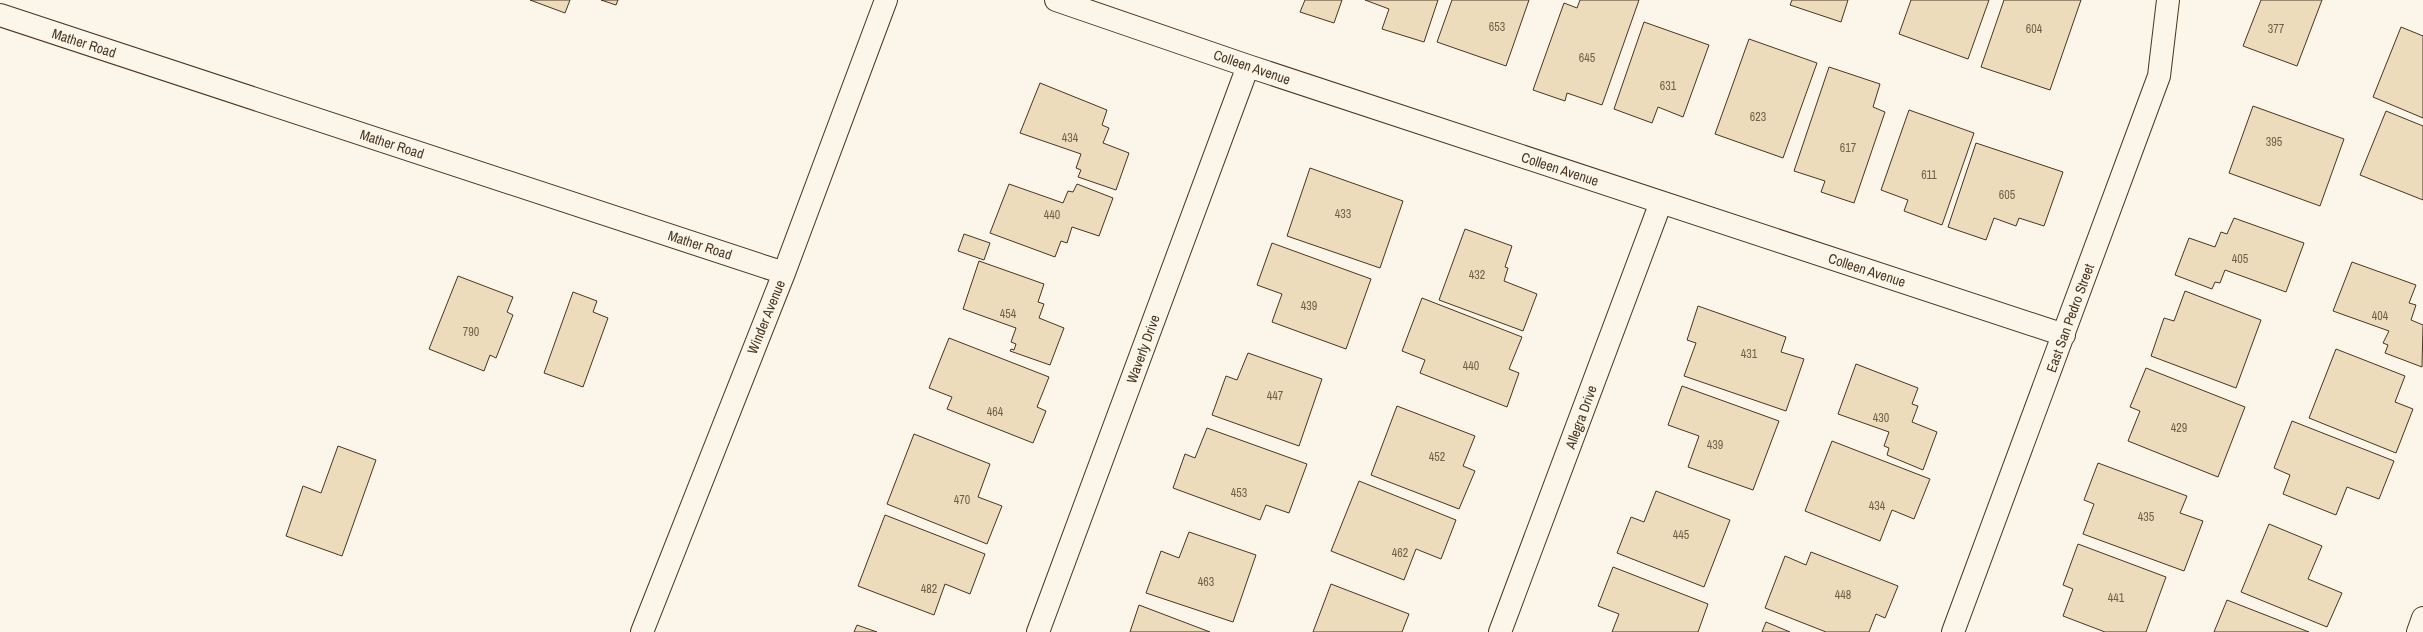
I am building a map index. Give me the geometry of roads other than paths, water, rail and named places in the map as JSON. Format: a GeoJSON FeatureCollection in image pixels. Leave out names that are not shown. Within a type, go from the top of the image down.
{"type":"FeatureCollection","features":[{"type":"Feature","properties":{"kind":"street","name":"Winder Avenue"},"geometry":{"type":"LineString","coordinates":[[642,632],[784,273],[886,0]]}},
{"type":"Feature","properties":{"kind":"street","name":"Colleen Avenue"},"geometry":{"type":"LineString","coordinates":[[1056,0],[1248,66],[2064,335]]}},
{"type":"Feature","properties":{"kind":"street","name":"East San Pedro Street"},"geometry":{"type":"LineString","coordinates":[[1953,632],[2159,76],[2168,0]]}},
{"type":"Feature","properties":{"kind":"street","name":"Mather Road"},"geometry":{"type":"LineString","coordinates":[[0,15],[784,273]]}},
{"type":"Feature","properties":{"kind":"street","name":"Waverly Drive"},"geometry":{"type":"LineString","coordinates":[[1038,632],[1248,66]]}},
{"type":"Feature","properties":{"kind":"street","name":"Allegra Drive"},"geometry":{"type":"LineString","coordinates":[[1500,632],[1661,202]]}},
{"type":"Feature","properties":{"kind":"street"},"geometry":{"type":"LineString","coordinates":[[2418,632],[2423,618]]}}]}
